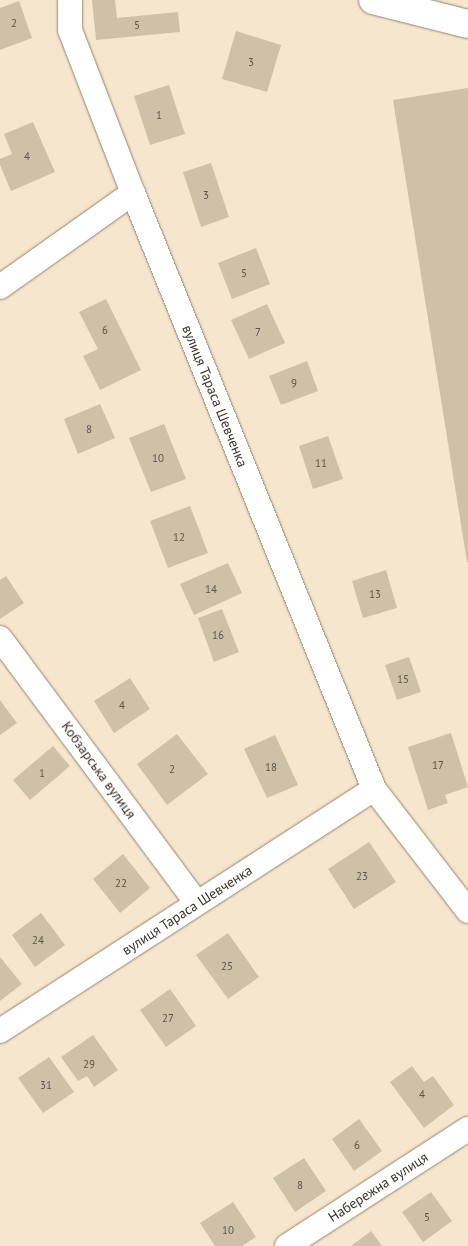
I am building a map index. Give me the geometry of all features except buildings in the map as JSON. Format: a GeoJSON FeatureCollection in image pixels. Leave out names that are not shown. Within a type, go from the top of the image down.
{"type":"FeatureCollection","features":[{"type":"Feature","properties":{"kind":"main road"},"geometry":{"type":"LineString","coordinates":[[373,0],[468,24]]}},
{"type":"Feature","properties":{"kind":"street","name":"вулиця Тараса Шевченка"},"geometry":{"type":"LineString","coordinates":[[70,0],[70,30],[133,194],[374,789],[468,911]]}},
{"type":"Feature","properties":{"kind":"street"},"geometry":{"type":"LineString","coordinates":[[0,287],[133,194]]}},
{"type":"Feature","properties":{"kind":"street","name":"Кобзарська вулиця"},"geometry":{"type":"LineString","coordinates":[[0,638],[197,903]]}},
{"type":"Feature","properties":{"kind":"street","name":"вулиця Тараса Шевченка"},"geometry":{"type":"LineString","coordinates":[[0,1031],[374,789]]}},
{"type":"Feature","properties":{"kind":"street","name":"Набережна вулиця"},"geometry":{"type":"LineString","coordinates":[[288,1246],[468,1129]]}}]}
